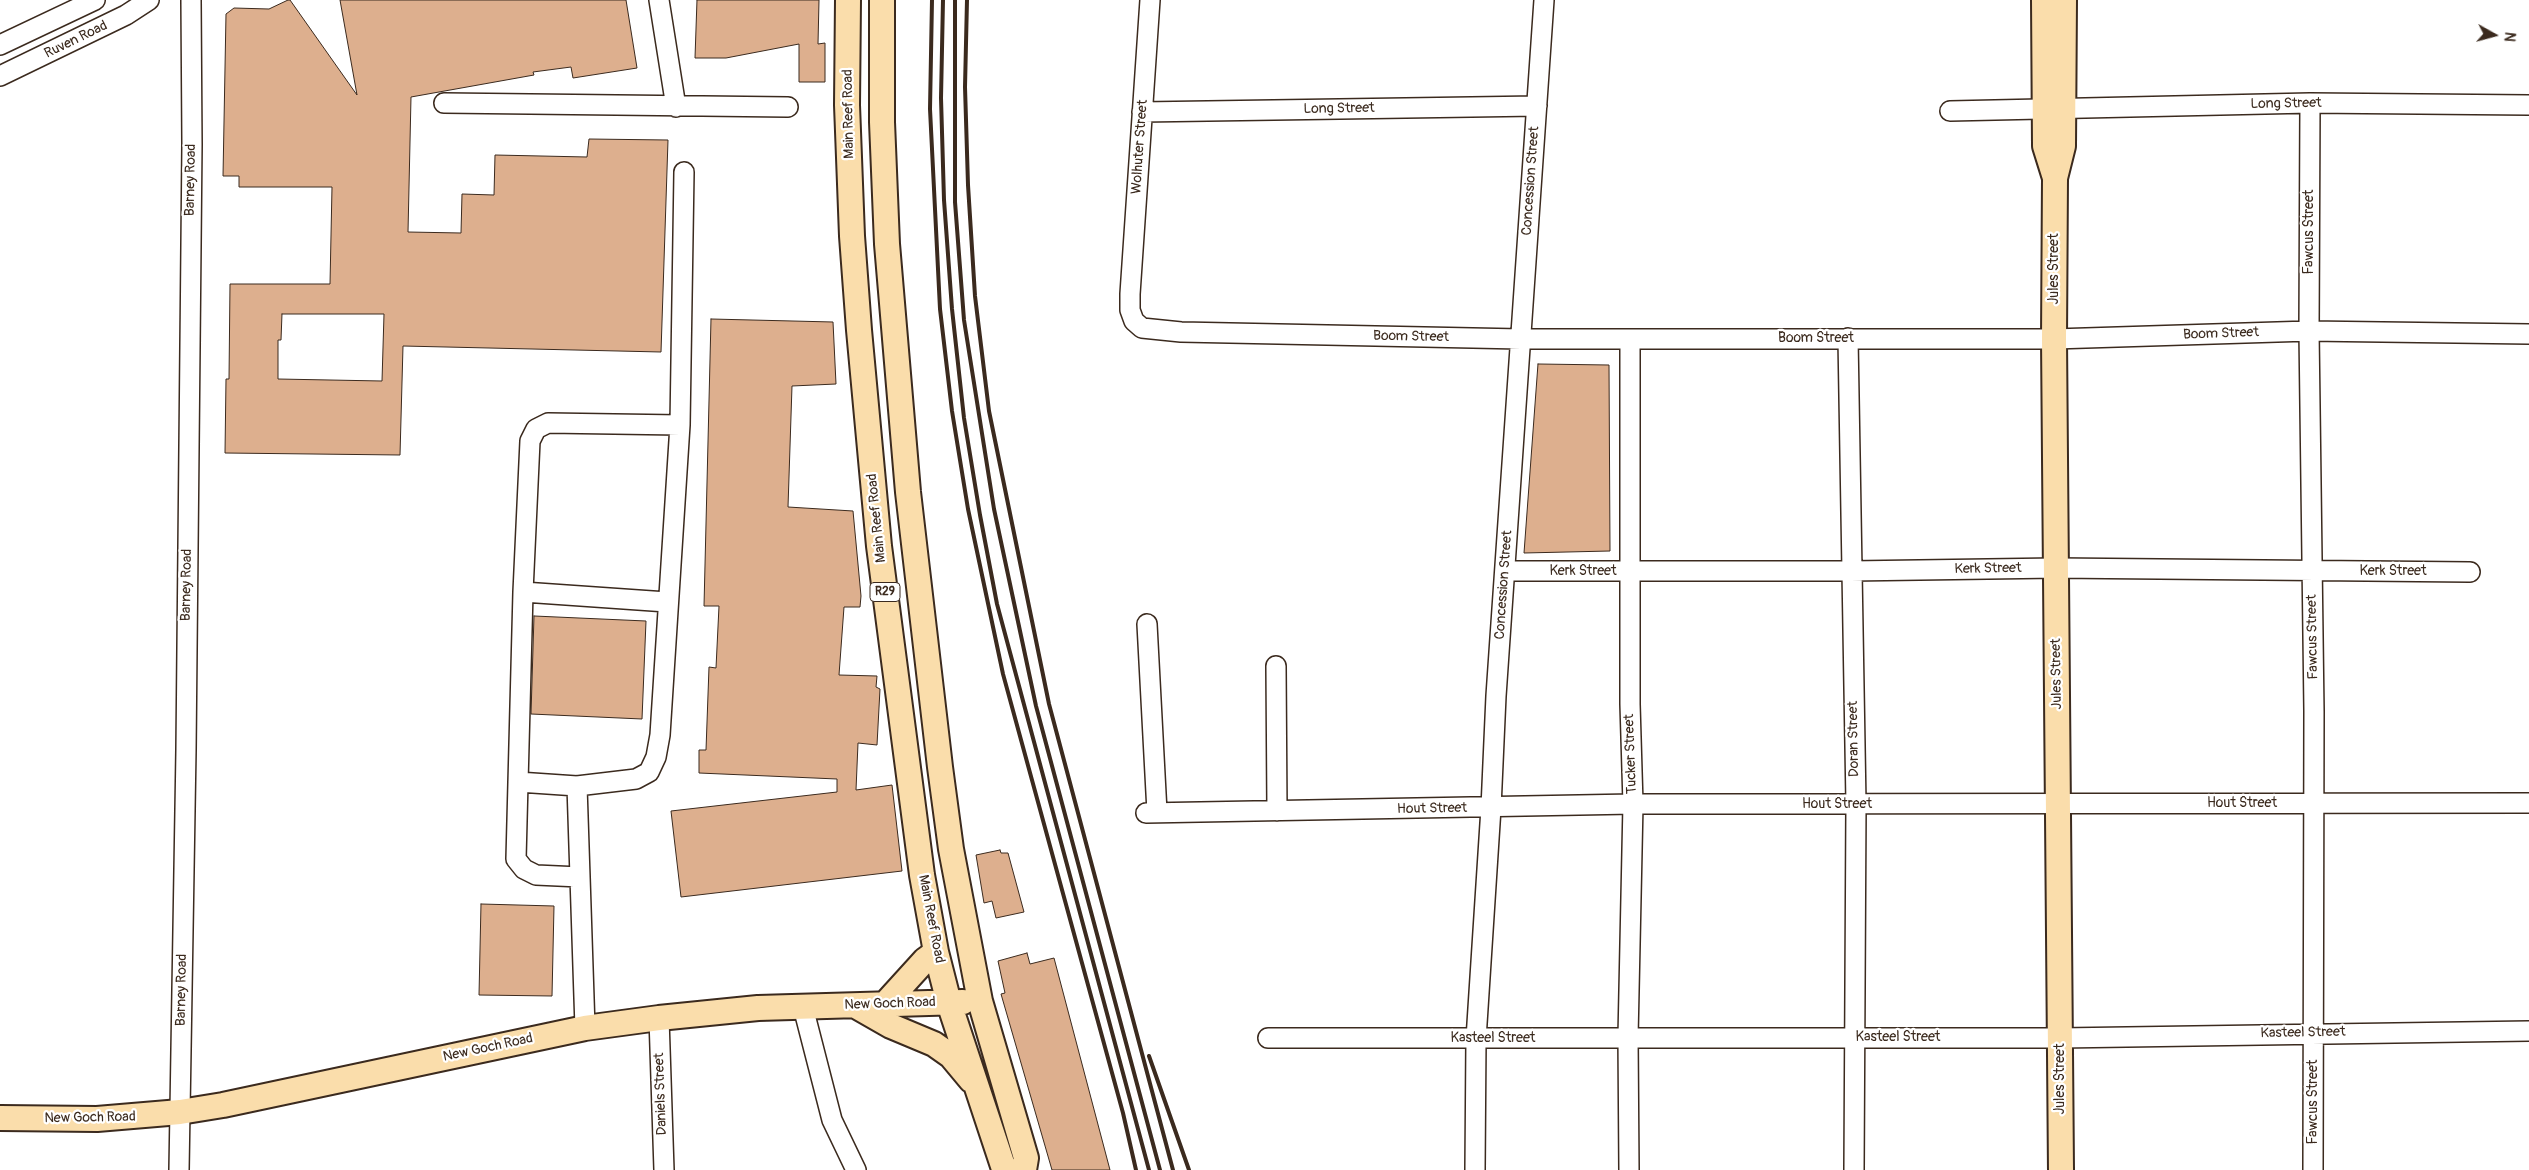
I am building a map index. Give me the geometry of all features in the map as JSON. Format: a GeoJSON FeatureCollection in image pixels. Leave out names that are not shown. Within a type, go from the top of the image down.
{"type":"FeatureCollection","features":[{"type":"Feature","properties":{"kind":"main road","name":"Main Reef Road"},"geometry":{"type":"LineString","coordinates":[[848,0],[847,104],[852,236],[865,406],[879,546],[922,875],[936,952],[949,1003],[1003,1166],[1008,1170]]}},
{"type":"Feature","properties":{"kind":"main road","name":"R29"},"geometry":{"type":"LineString","coordinates":[[882,0],[882,122],[887,244],[908,492],[940,766],[960,901],[980,1001],[1026,1158],[1024,1170]]}},
{"type":"Feature","properties":{"kind":"main road","name":"Jules Street"},"geometry":{"type":"LineString","coordinates":[[2044,0],[2054,110]]}},
{"type":"Feature","properties":{"kind":"main road","name":"Jules Street"},"geometry":{"type":"LineString","coordinates":[[2060,1170],[2054,178],[2045,146],[2054,110],[2064,0]]}},
{"type":"Feature","properties":{"kind":"main road"},"geometry":{"type":"LineString","coordinates":[[885,1004],[925,960],[936,952]]}},
{"type":"Feature","properties":{"kind":"main road","name":"New Goch Road"},"geometry":{"type":"LineString","coordinates":[[0,1118],[98,1119],[180,1112],[223,1105],[585,1028],[659,1018],[758,1008],[980,1001]]}},
{"type":"Feature","properties":{"kind":"main road"},"geometry":{"type":"LineString","coordinates":[[855,1006],[891,1026],[934,1044],[951,1056],[978,1089]]}},
{"type":"Feature","properties":{"kind":"street","name":"Ruven Road"},"geometry":{"type":"LineString","coordinates":[[0,44],[95,0]]}},
{"type":"Feature","properties":{"kind":"street","name":"Ruven Road"},"geometry":{"type":"LineString","coordinates":[[0,76],[126,15],[149,0]]}},
{"type":"Feature","properties":{"kind":"street","name":"Barney Road"},"geometry":{"type":"LineString","coordinates":[[179,1170],[192,173],[191,0]]}},
{"type":"Feature","properties":{"kind":"street"},"geometry":{"type":"LineString","coordinates":[[659,0],[676,107]]}},
{"type":"Feature","properties":{"kind":"street","name":"Wolhuter Street"},"geometry":{"type":"LineString","coordinates":[[1130,294],[1150,0]]}},
{"type":"Feature","properties":{"kind":"street","name":"Concession Street"},"geometry":{"type":"LineString","coordinates":[[1475,1170],[1476,1039],[1491,808],[1496,696],[1544,0]]}},
{"type":"Feature","properties":{"kind":"street"},"geometry":{"type":"LineString","coordinates":[[444,103],[788,107]]}},
{"type":"Feature","properties":{"kind":"street","name":"Long Street"},"geometry":{"type":"LineString","coordinates":[[1950,111],[2310,103],[2529,105]]}},
{"type":"Feature","properties":{"kind":"street","name":"Fawcus Street"},"geometry":{"type":"LineString","coordinates":[[2310,103],[2309,331],[2312,571],[2313,1170]]}},
{"type":"Feature","properties":{"kind":"street","name":"Long Street"},"geometry":{"type":"LineString","coordinates":[[1142,112],[1536,106]]}},
{"type":"Feature","properties":{"kind":"street"},"geometry":{"type":"LineString","coordinates":[[518,782],[577,786],[636,780],[649,772],[656,757],[660,736],[667,602],[680,425],[684,172]]}},
{"type":"Feature","properties":{"kind":"street","name":"Boom Street"},"geometry":{"type":"LineString","coordinates":[[1130,294],[1130,310],[1134,321],[1142,328],[1153,331],[1522,339],[2054,339],[2309,331],[2529,334]]}},
{"type":"Feature","properties":{"kind":"street","name":"Doran Street"},"geometry":{"type":"LineString","coordinates":[[1848,338],[1856,804],[1854,1170]]}},
{"type":"Feature","properties":{"kind":"street","name":"Tucker Street"},"geometry":{"type":"LineString","coordinates":[[1629,1170],[1628,1037],[1633,804],[1629,571],[1630,339]]}},
{"type":"Feature","properties":{"kind":"street"},"geometry":{"type":"LineString","coordinates":[[580,877],[536,875],[524,869],[516,859],[523,592],[530,441],[536,429],[548,423],[680,425]]}},
{"type":"Feature","properties":{"kind":"street","name":"Kerk Street"},"geometry":{"type":"LineString","coordinates":[[1506,571],[1851,571],[2056,568],[2470,572]]}},
{"type":"Feature","properties":{"kind":"street"},"geometry":{"type":"LineString","coordinates":[[523,592],[667,602]]}},
{"type":"Feature","properties":{"kind":"street","name":"Hout Street"},"geometry":{"type":"LineString","coordinates":[[1147,624],[1152,812],[1491,808],[1633,804],[2529,803]]}},
{"type":"Feature","properties":{"kind":"street"},"geometry":{"type":"LineString","coordinates":[[1276,666],[1277,811]]}},
{"type":"Feature","properties":{"kind":"street"},"geometry":{"type":"LineString","coordinates":[[577,786],[585,1028]]}},
{"type":"Feature","properties":{"kind":"street"},"geometry":{"type":"LineString","coordinates":[[802,1007],[832,1120],[856,1170]]}},
{"type":"Feature","properties":{"kind":"street","name":"Daniels Street"},"geometry":{"type":"LineString","coordinates":[[659,1018],[664,1170]]}},
{"type":"Feature","properties":{"kind":"street","name":"Kasteel Street"},"geometry":{"type":"LineString","coordinates":[[1268,1038],[2060,1038],[2529,1031]]}},
{"type":"Feature","properties":{"kind":"building"},"geometry":{"type":"Polygon","coordinates":[[[290,0],[357,95],[340,0],[626,0],[637,68],[573,78],[571,67],[533,72],[534,75],[411,97],[408,232],[461,233],[462,194],[494,195],[495,155],[587,157],[589,139],[668,140],[661,352],[403,346],[400,455],[225,453],[226,379],[229,379],[230,284],[330,284],[332,187],[239,187],[239,176],[223,176],[226,14],[234,8],[269,9],[290,0]],[[282,314],[281,340],[278,340],[278,379],[382,381],[384,314],[282,314]]]}},
{"type":"Feature","properties":{"kind":"building"},"geometry":{"type":"Polygon","coordinates":[[[697,0],[819,0],[818,44],[825,43],[825,82],[799,82],[799,44],[726,58],[695,58],[697,0]]]}},
{"type":"Feature","properties":{"kind":"building"},"geometry":{"type":"Polygon","coordinates":[[[711,319],[833,322],[836,384],[792,386],[788,507],[853,511],[861,596],[860,607],[844,607],[839,675],[877,676],[876,687],[880,689],[877,745],[858,743],[856,790],[892,785],[902,871],[681,897],[671,811],[837,792],[837,779],[699,773],[699,750],[706,750],[709,667],[716,668],[719,606],[704,606],[711,319]]]}},
{"type":"Feature","properties":{"kind":"building"},"geometry":{"type":"Polygon","coordinates":[[[1538,364],[1609,365],[1610,551],[1524,553],[1538,364]]]}},
{"type":"Feature","properties":{"kind":"building"},"geometry":{"type":"Polygon","coordinates":[[[534,616],[646,621],[642,719],[531,714],[534,616]]]}},
{"type":"Feature","properties":{"kind":"building"},"geometry":{"type":"Polygon","coordinates":[[[1000,850],[1001,853],[1008,853],[1024,912],[996,918],[992,901],[984,903],[976,855],[1000,850]]]}},
{"type":"Feature","properties":{"kind":"building"},"geometry":{"type":"Polygon","coordinates":[[[481,904],[554,906],[552,996],[479,995],[481,904]]]}},
{"type":"Feature","properties":{"kind":"building"},"geometry":{"type":"Polygon","coordinates":[[[1027,953],[1030,964],[1054,958],[1110,1170],[1052,1170],[1001,994],[1005,993],[998,961],[1027,953]]]}},
{"type":"Feature","properties":{"kind":"railway"},"geometry":{"type":"LineString","coordinates":[[932,0],[930,109],[940,309],[952,411],[968,509],[1003,674],[1123,1113],[1136,1170]]}},
{"type":"Feature","properties":{"kind":"railway"},"geometry":{"type":"LineString","coordinates":[[943,0],[941,98],[944,200],[952,309],[964,418],[980,515],[997,604],[1149,1170]]}},
{"type":"Feature","properties":{"kind":"railway"},"geometry":{"type":"LineString","coordinates":[[955,0],[955,202],[964,320],[994,509],[1036,706],[1160,1170]]}},
{"type":"Feature","properties":{"kind":"railway"},"geometry":{"type":"LineString","coordinates":[[967,0],[965,87],[968,185],[975,296],[989,411],[1049,704],[1173,1170]]}},
{"type":"Feature","properties":{"kind":"railway"},"geometry":{"type":"LineString","coordinates":[[1149,1056],[1189,1170]]}}]}
